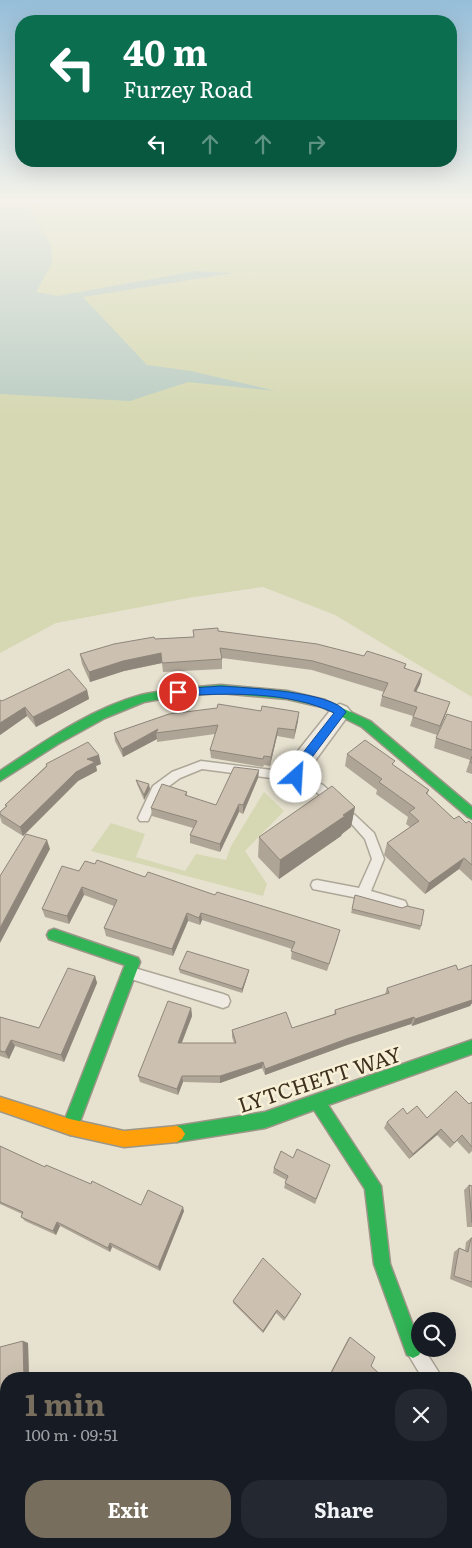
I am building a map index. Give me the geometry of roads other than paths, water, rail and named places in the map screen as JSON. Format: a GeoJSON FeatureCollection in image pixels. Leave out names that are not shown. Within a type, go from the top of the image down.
{"type":"FeatureCollection","features":[{"type":"Feature","properties":{"kind":"street"},"geometry":{"type":"LineString","coordinates":[[0,777],[54,741],[102,715],[142,699],[178,692],[221,690],[288,695],[325,704],[366,724],[472,814]]}},
{"type":"Feature","properties":{"kind":"street"},"geometry":{"type":"LineString","coordinates":[[296,777],[302,762],[340,712]]}},
{"type":"Feature","properties":{"kind":"street"},"geometry":{"type":"LineString","coordinates":[[54,935],[133,962],[70,1127]]}},
{"type":"Feature","properties":{"kind":"street","name":"LYTCHETT WAY"},"geometry":{"type":"LineString","coordinates":[[0,1104],[70,1127],[124,1139],[197,1132],[265,1120],[472,1047]]}},
{"type":"Feature","properties":{"kind":"street"},"geometry":{"type":"LineString","coordinates":[[316,1102],[373,1186],[382,1264],[411,1344]]}},
{"type":"Feature","properties":{"kind":"lane"},"geometry":{"type":"LineString","coordinates":[[144,818],[158,789],[176,775],[201,765],[296,777],[319,788],[370,836],[378,859],[363,894]]}},
{"type":"Feature","properties":{"kind":"lane"},"geometry":{"type":"LineString","coordinates":[[317,885],[363,894],[401,905]]}},
{"type":"Feature","properties":{"kind":"lane"},"geometry":{"type":"LineString","coordinates":[[129,973],[222,1001]]}},
{"type":"Feature","properties":{"kind":"lane"},"geometry":{"type":"LineString","coordinates":[[419,1357],[429,1372]]}}]}
